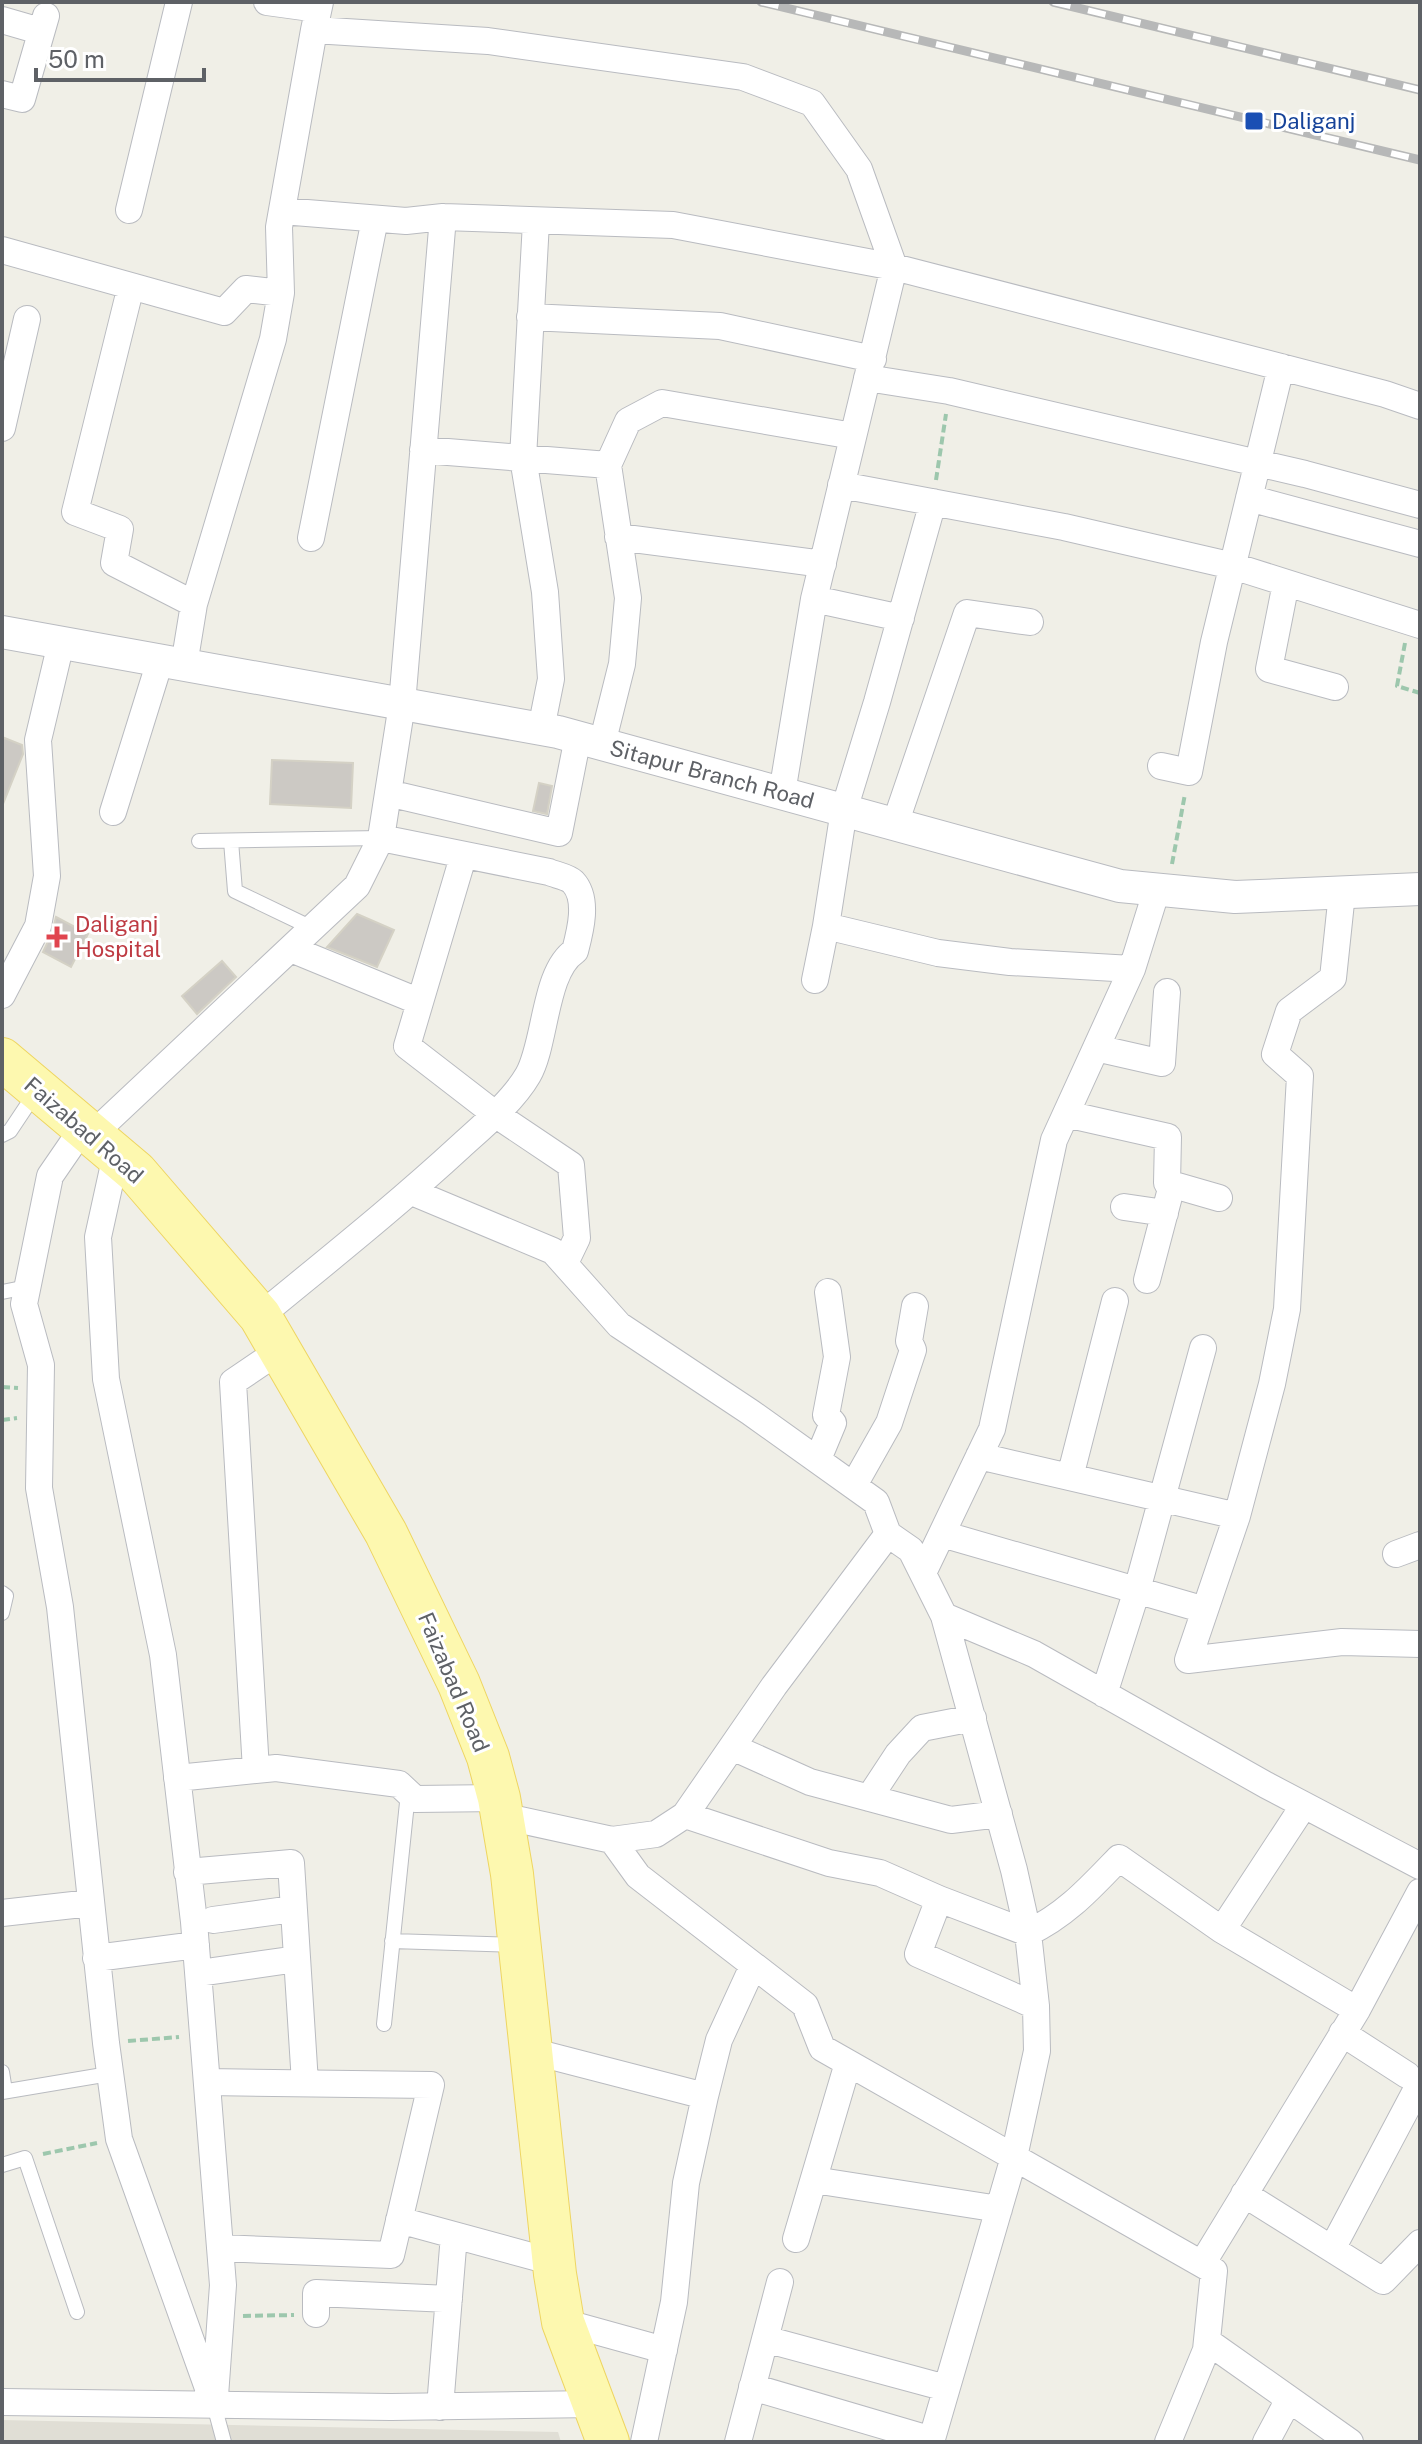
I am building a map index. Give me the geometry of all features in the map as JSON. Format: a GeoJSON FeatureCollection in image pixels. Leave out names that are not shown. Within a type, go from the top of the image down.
{"type":"FeatureCollection","features":[{"type":"Feature","properties":{"kind":"main road","name":"Faizabad Road"},"geometry":{"type":"LineString","coordinates":[[2,1059],[136,1172],[269,1334],[386,1533],[459,1684],[488,1757],[500,1807],[520,1945],[553,2262],[563,2322],[611,2429]]}},
{"type":"Feature","properties":{"kind":"street"},"geometry":{"type":"LineString","coordinates":[[129,210],[179,2]]}},
{"type":"Feature","properties":{"kind":"street"},"geometry":{"type":"LineString","coordinates":[[267,2],[317,14],[488,41],[743,77],[812,103],[859,169],[894,267],[814,599],[782,793]]}},
{"type":"Feature","properties":{"kind":"street"},"geometry":{"type":"LineString","coordinates":[[113,812],[194,604],[273,339],[281,293],[279,227],[317,14]]}},
{"type":"Feature","properties":{"kind":"street"},"geometry":{"type":"LineString","coordinates":[[2,20],[39,22],[22,99],[2,94]]}},
{"type":"Feature","properties":{"kind":"street"},"geometry":{"type":"LineString","coordinates":[[282,211],[406,221],[443,217],[673,225],[894,267],[1385,394],[1420,406]]}},
{"type":"Feature","properties":{"kind":"street"},"geometry":{"type":"LineString","coordinates":[[214,2405],[119,2139],[96,1958],[60,1607],[39,1488],[41,1365],[24,1304],[15,1290],[50,1176],[97,1139],[357,886],[381,838],[402,704],[443,217]]}},
{"type":"Feature","properties":{"kind":"street"},"geometry":{"type":"LineString","coordinates":[[311,538],[375,219]]}},
{"type":"Feature","properties":{"kind":"street"},"geometry":{"type":"LineString","coordinates":[[536,222],[523,458],[545,592],[551,679],[541,729]]}},
{"type":"Feature","properties":{"kind":"street"},"geometry":{"type":"LineString","coordinates":[[2,250],[224,312],[246,289],[281,293]]}},
{"type":"Feature","properties":{"kind":"street"},"geometry":{"type":"LineString","coordinates":[[131,286],[75,512],[120,529],[114,563],[194,604]]}},
{"type":"Feature","properties":{"kind":"street"},"geometry":{"type":"LineString","coordinates":[[530,317],[720,326],[949,391],[1257,463],[1420,505]]}},
{"type":"Feature","properties":{"kind":"street"},"geometry":{"type":"LineString","coordinates":[[2,428],[27,319]]}},
{"type":"Feature","properties":{"kind":"street"},"geometry":{"type":"LineString","coordinates":[[1161,766],[1189,772],[1214,642],[1281,367]]}},
{"type":"Feature","properties":{"kind":"street"},"geometry":{"type":"LineString","coordinates":[[388,793],[559,833],[590,740],[622,664],[628,598],[608,465],[628,421],[662,403],[853,436]]}},
{"type":"Feature","properties":{"kind":"street"},"geometry":{"type":"LineString","coordinates":[[423,450],[608,465]]}},
{"type":"Feature","properties":{"kind":"street"},"geometry":{"type":"LineString","coordinates":[[841,485],[1064,527],[1233,566],[1415,623]]}},
{"type":"Feature","properties":{"kind":"street"},"geometry":{"type":"LineString","coordinates":[[1249,498],[1420,544]]}},
{"type":"Feature","properties":{"kind":"street"},"geometry":{"type":"LineString","coordinates":[[815,980],[844,810],[933,502]]}},
{"type":"Feature","properties":{"kind":"street"},"geometry":{"type":"LineString","coordinates":[[618,537],[823,564]]}},
{"type":"Feature","properties":{"kind":"street"},"geometry":{"type":"LineString","coordinates":[[1286,583],[1269,669],[1335,687]]}},
{"type":"Feature","properties":{"kind":"street"},"geometry":{"type":"LineString","coordinates":[[814,599],[901,618]]}},
{"type":"Feature","properties":{"kind":"street"},"geometry":{"type":"LineString","coordinates":[[895,824],[967,613],[1030,622]]}},
{"type":"Feature","properties":{"kind":"street","name":"Sitapur Branch Road"},"geometry":{"type":"LineString","coordinates":[[2,632],[590,740],[1120,886],[1235,897],[1420,889]]}},
{"type":"Feature","properties":{"kind":"street"},"geometry":{"type":"LineString","coordinates":[[2,995],[38,926],[47,876],[38,740],[61,643]]}},
{"type":"Feature","properties":{"kind":"street"},"geometry":{"type":"LineString","coordinates":[[256,1770],[233,1382],[269,1334],[495,1114],[529,1075],[554,986],[569,956],[575,951],[579,936],[582,899],[572,881],[549,872],[381,838]]}},
{"type":"Feature","properties":{"kind":"street"},"geometry":{"type":"LineString","coordinates":[[463,857],[407,1046],[495,1114],[571,1165],[577,1238],[565,1263]]}},
{"type":"Feature","properties":{"kind":"street"},"geometry":{"type":"LineString","coordinates":[[923,1573],[992,1429],[1054,1140],[1132,969],[1162,890]]}},
{"type":"Feature","properties":{"kind":"street"},"geometry":{"type":"LineString","coordinates":[[1342,893],[1333,978],[1289,1011],[1275,1054],[1300,1076],[1287,1309],[1272,1384],[1237,1516],[1188,1660],[1342,1642],[1420,1644]]}},
{"type":"Feature","properties":{"kind":"street"},"geometry":{"type":"LineString","coordinates":[[826,926],[938,953],[1010,962],[1132,969]]}},
{"type":"Feature","properties":{"kind":"street"},"geometry":{"type":"LineString","coordinates":[[291,949],[420,1002]]}},
{"type":"Feature","properties":{"kind":"street"},"geometry":{"type":"LineString","coordinates":[[1096,1048],[1162,1063],[1167,992]]}},
{"type":"Feature","properties":{"kind":"street"},"geometry":{"type":"LineString","coordinates":[[1066,1114],[1168,1137],[1167,1183],[1219,1198]]}},
{"type":"Feature","properties":{"kind":"street"},"geometry":{"type":"LineString","coordinates":[[97,1139],[98,1237],[106,1379],[163,1655],[199,1973],[223,2285],[214,2405]]}},
{"type":"Feature","properties":{"kind":"street"},"geometry":{"type":"LineString","coordinates":[[1147,1280],[1172,1185]]}},
{"type":"Feature","properties":{"kind":"street"},"geometry":{"type":"LineString","coordinates":[[412,1192],[553,1251],[619,1325],[818,1459],[876,1502],[888,1534],[911,1550],[944,1616],[999,1814],[1028,1933],[1036,2006],[1037,2051],[1014,2157],[932,2441],[752,2387]]}},
{"type":"Feature","properties":{"kind":"street"},"geometry":{"type":"LineString","coordinates":[[1124,1207],[1165,1213]]}},
{"type":"Feature","properties":{"kind":"street"},"geometry":{"type":"LineString","coordinates":[[818,1459],[833,1423],[826,1415],[837,1357],[828,1292]]}},
{"type":"Feature","properties":{"kind":"street"},"geometry":{"type":"LineString","coordinates":[[1070,1477],[1115,1301]]}},
{"type":"Feature","properties":{"kind":"street"},"geometry":{"type":"LineString","coordinates":[[854,1485],[889,1423],[913,1350],[909,1341],[915,1306]]}},
{"type":"Feature","properties":{"kind":"street"},"geometry":{"type":"LineString","coordinates":[[1104,1694],[1137,1590],[1203,1348]]}},
{"type":"Feature","properties":{"kind":"street"},"geometry":{"type":"LineString","coordinates":[[979,1456],[1237,1516]]}},
{"type":"Feature","properties":{"kind":"street"},"geometry":{"type":"LineString","coordinates":[[177,1778],[276,1768],[399,1784],[415,1799],[500,1807],[612,1840],[656,1834],[685,1815],[782,1674],[888,1534]]}},
{"type":"Feature","properties":{"kind":"street"},"geometry":{"type":"LineString","coordinates":[[942,1534],[1205,1610]]}},
{"type":"Feature","properties":{"kind":"street"},"geometry":{"type":"LineString","coordinates":[[944,1616],[1034,1654],[1420,1866]]}},
{"type":"Feature","properties":{"kind":"street"},"geometry":{"type":"LineString","coordinates":[[869,1798],[898,1754],[922,1728],[973,1718]]}},
{"type":"Feature","properties":{"kind":"street"},"geometry":{"type":"LineString","coordinates":[[732,1747],[810,1782],[951,1820],[999,1814]]}},
{"type":"Feature","properties":{"kind":"street"},"geometry":{"type":"LineString","coordinates":[[1222,1930],[1304,1805]]}},
{"type":"Feature","properties":{"kind":"street"},"geometry":{"type":"LineString","coordinates":[[685,1815],[829,1863],[880,1873],[1028,1933],[1052,1922],[1075,1905],[1119,1858],[1222,1930],[1357,2010]]}},
{"type":"Feature","properties":{"kind":"street"},"geometry":{"type":"LineString","coordinates":[[612,1840],[638,1876],[805,2005],[822,2048],[1214,2271],[1206,2350],[1168,2442]]}},
{"type":"Feature","properties":{"kind":"street"},"geometry":{"type":"LineString","coordinates":[[187,1872],[291,1863],[305,2083]]}},
{"type":"Feature","properties":{"kind":"street"},"geometry":{"type":"LineString","coordinates":[[1202,2264],[1357,2010],[1420,1892]]}},
{"type":"Feature","properties":{"kind":"street"},"geometry":{"type":"LineString","coordinates":[[939,1899],[918,1954],[1036,2006]]}},
{"type":"Feature","properties":{"kind":"street"},"geometry":{"type":"LineString","coordinates":[[2,1913],[91,1903]]}},
{"type":"Feature","properties":{"kind":"street"},"geometry":{"type":"LineString","coordinates":[[213,1920],[293,1909]]}},
{"type":"Feature","properties":{"kind":"street"},"geometry":{"type":"LineString","coordinates":[[96,1958],[196,1945]]}},
{"type":"Feature","properties":{"kind":"street"},"geometry":{"type":"LineString","coordinates":[[199,1973],[297,1959]]}},
{"type":"Feature","properties":{"kind":"street"},"geometry":{"type":"LineString","coordinates":[[644,2442],[674,2302],[686,2183],[705,2096],[719,2040],[753,1966]]}},
{"type":"Feature","properties":{"kind":"street"},"geometry":{"type":"LineString","coordinates":[[1332,2249],[1414,2079],[1342,2033]]}},
{"type":"Feature","properties":{"kind":"street"},"geometry":{"type":"LineString","coordinates":[[531,2051],[705,2096]]}},
{"type":"Feature","properties":{"kind":"street"},"geometry":{"type":"LineString","coordinates":[[796,2239],[848,2063]]}},
{"type":"Feature","properties":{"kind":"street"},"geometry":{"type":"LineString","coordinates":[[207,2082],[431,2085],[391,2255],[220,2248]]}},
{"type":"Feature","properties":{"kind":"street"},"geometry":{"type":"LineString","coordinates":[[814,2180],[999,2209]]}},
{"type":"Feature","properties":{"kind":"street"},"geometry":{"type":"LineString","coordinates":[[1244,2194],[1383,2281],[1420,2243]]}},
{"type":"Feature","properties":{"kind":"street"},"geometry":{"type":"LineString","coordinates":[[399,2220],[553,2262]]}},
{"type":"Feature","properties":{"kind":"street"},"geometry":{"type":"LineString","coordinates":[[440,2407],[454,2235]]}},
{"type":"Feature","properties":{"kind":"street"},"geometry":{"type":"LineString","coordinates":[[315,2252],[316,2304],[449,2299]]}},
{"type":"Feature","properties":{"kind":"street"},"geometry":{"type":"LineString","coordinates":[[738,2442],[780,2282]]}},
{"type":"Feature","properties":{"kind":"street"},"geometry":{"type":"LineString","coordinates":[[563,2322],[664,2350]]}},
{"type":"Feature","properties":{"kind":"street"},"geometry":{"type":"LineString","coordinates":[[765,2339],[946,2388]]}},
{"type":"Feature","properties":{"kind":"street"},"geometry":{"type":"LineString","coordinates":[[1207,2341],[1350,2442]]}},
{"type":"Feature","properties":{"kind":"street"},"geometry":{"type":"LineString","coordinates":[[1266,2442],[1289,2399]]}},
{"type":"Feature","properties":{"kind":"street"},"geometry":{"type":"LineString","coordinates":[[2,2402],[440,2407],[611,2429]]}},
{"type":"Feature","properties":{"kind":"lane"},"geometry":{"type":"LineString","coordinates":[[199,841],[381,838]]}},
{"type":"Feature","properties":{"kind":"lane"},"geometry":{"type":"LineString","coordinates":[[231,841],[235,891],[312,928]]}},
{"type":"Feature","properties":{"kind":"lane"},"geometry":{"type":"LineString","coordinates":[[2,1135],[10,1131],[38,1089]]}},
{"type":"Feature","properties":{"kind":"lane"},"geometry":{"type":"LineString","coordinates":[[2,1593],[6,1596],[2,1613]]}},
{"type":"Feature","properties":{"kind":"lane"},"geometry":{"type":"LineString","coordinates":[[384,2024],[408,1793]]}},
{"type":"Feature","properties":{"kind":"lane"},"geometry":{"type":"LineString","coordinates":[[392,1941],[520,1945]]}},
{"type":"Feature","properties":{"kind":"lane"},"geometry":{"type":"LineString","coordinates":[[2,2072],[4,2092],[109,2074]]}},
{"type":"Feature","properties":{"kind":"lane"},"geometry":{"type":"LineString","coordinates":[[2,2165],[25,2158],[77,2312]]}},
{"type":"Feature","properties":{"kind":"lane"},"geometry":{"type":"LineString","coordinates":[[214,2405],[224,2442]]}},
{"type":"Feature","properties":{"kind":"path"},"geometry":{"type":"LineString","coordinates":[[933,502],[949,391]]}},
{"type":"Feature","properties":{"kind":"path"},"geometry":{"type":"LineString","coordinates":[[1415,623],[1397,686],[1420,693]]}},
{"type":"Feature","properties":{"kind":"path"},"geometry":{"type":"LineString","coordinates":[[1162,890],[1189,772]]}},
{"type":"Feature","properties":{"kind":"path"},"geometry":{"type":"LineString","coordinates":[[106,2043],[203,2035]]}},
{"type":"Feature","properties":{"kind":"path"},"geometry":{"type":"LineString","coordinates":[[25,2158],[119,2139]]}},
{"type":"Feature","properties":{"kind":"path"},"geometry":{"type":"LineString","coordinates":[[237,2316],[316,2304]]}},
{"type":"Feature","properties":{"kind":"shaded area"},"geometry":{"type":"Polygon","coordinates":[[[2,2420],[558,2432],[561,2442],[2,2442],[2,2420]]]}},
{"type":"Feature","properties":{"kind":"building"},"geometry":{"type":"Polygon","coordinates":[[[2,737],[22,745],[23,754],[3,804],[2,737]]]}},
{"type":"Feature","properties":{"kind":"building"},"geometry":{"type":"Polygon","coordinates":[[[272,760],[353,763],[351,808],[270,804],[272,760]]]}},
{"type":"Feature","properties":{"kind":"building"},"geometry":{"type":"Polygon","coordinates":[[[539,783],[552,786],[547,814],[533,811],[539,783]]]}},
{"type":"Feature","properties":{"kind":"building"},"geometry":{"type":"Polygon","coordinates":[[[357,914],[394,930],[377,967],[327,947],[357,914]]]}},
{"type":"Feature","properties":{"kind":"building"},"geometry":{"type":"Polygon","coordinates":[[[56,917],[88,934],[71,967],[43,952],[56,917]]]}},
{"type":"Feature","properties":{"kind":"building"},"geometry":{"type":"Polygon","coordinates":[[[222,961],[236,977],[197,1014],[182,996],[222,961]]]}},
{"type":"Feature","properties":{"kind":"railway"},"geometry":{"type":"LineString","coordinates":[[761,2],[1420,160]]}},
{"type":"Feature","properties":{"kind":"railway"},"geometry":{"type":"LineString","coordinates":[[1053,2],[1420,90]]}},
{"type":"Feature","properties":{"kind":"place","name":"Daliganj"},"geometry":{"type":"Point","coordinates":[1254,121]}},
{"type":"Feature","properties":{"kind":"place","name":"Daliganj Hospital"},"geometry":{"type":"Point","coordinates":[57,937]}}]}
